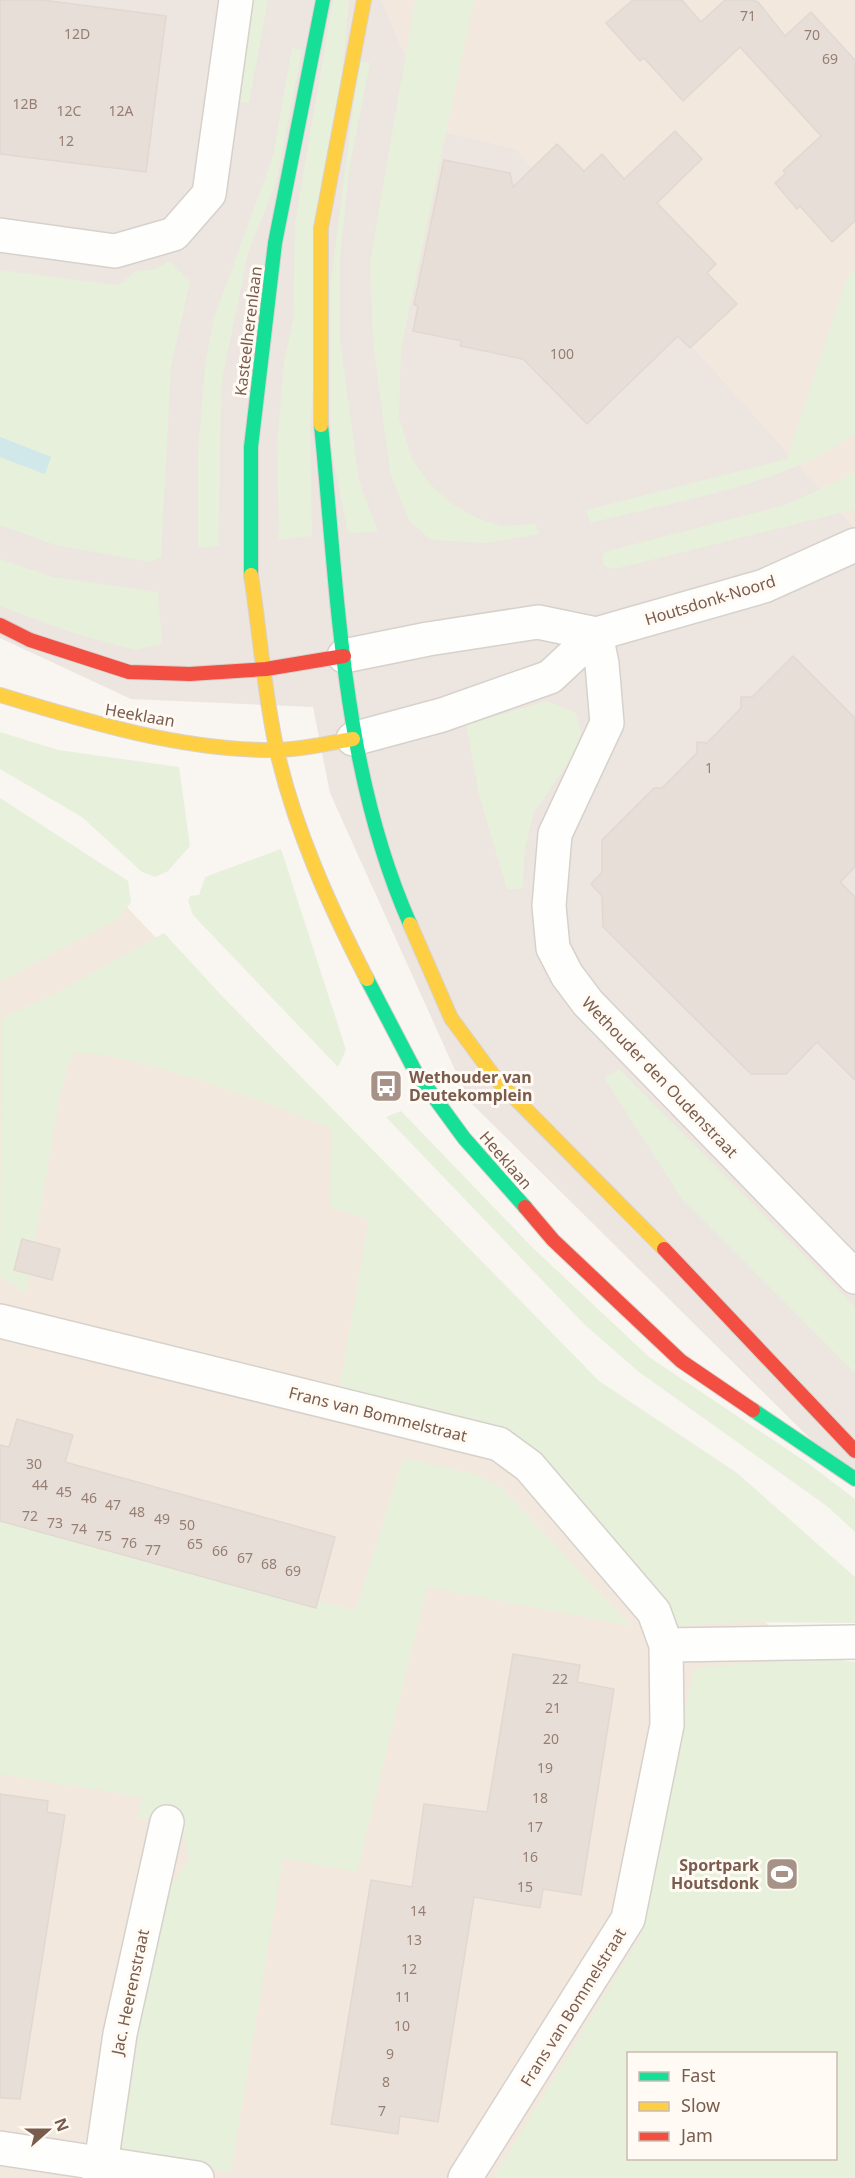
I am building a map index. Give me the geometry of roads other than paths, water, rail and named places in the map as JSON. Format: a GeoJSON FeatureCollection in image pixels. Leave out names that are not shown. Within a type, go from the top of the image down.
{"type":"FeatureCollection","features":[{"type":"Feature","properties":{"kind":"main road","name":"Kasteelherenlaan"},"geometry":{"type":"LineString","coordinates":[[266,669],[250,566],[251,447],[275,243],[323,0]]}},
{"type":"Feature","properties":{"kind":"main road"},"geometry":{"type":"LineString","coordinates":[[364,0],[321,228],[320,417],[352,739],[390,880],[451,1018],[496,1079],[713,1299],[855,1451]]}},
{"type":"Feature","properties":{"kind":"main road"},"geometry":{"type":"LineString","coordinates":[[0,625],[30,640],[129,672],[190,674],[266,669],[344,657]]}},
{"type":"Feature","properties":{"kind":"main road","name":"Heeklaan"},"geometry":{"type":"LineString","coordinates":[[266,669],[278,750],[297,820],[344,933],[415,1071],[464,1138],[553,1240],[681,1361],[855,1479]]}},
{"type":"Feature","properties":{"kind":"main road","name":"Heeklaan"},"geometry":{"type":"LineString","coordinates":[[0,695],[112,729],[206,744],[278,750],[352,739]]}},
{"type":"Feature","properties":{"kind":"street"},"geometry":{"type":"LineString","coordinates":[[0,235],[116,251],[174,234],[209,194],[236,0]]}},
{"type":"Feature","properties":{"kind":"street","name":"Houtsdonk-Noord"},"geometry":{"type":"LineString","coordinates":[[352,739],[442,715],[550,677],[596,634],[764,586],[855,544]]}},
{"type":"Feature","properties":{"kind":"street","name":"Houtsdonk-Noord"},"geometry":{"type":"LineString","coordinates":[[344,657],[428,639],[538,622],[596,634]]}},
{"type":"Feature","properties":{"kind":"street","name":"Wethouder den Oudenstraat"},"geometry":{"type":"LineString","coordinates":[[596,634],[602,664],[607,723],[555,834],[549,906],[553,948],[567,975],[588,1003],[855,1277]]}},
{"type":"Feature","properties":{"kind":"street","name":"Frans van Bommelstraat"},"geometry":{"type":"LineString","coordinates":[[0,1321],[499,1444],[530,1466],[654,1612],[666,1645],[667,1725],[628,1919],[465,2178]]}},
{"type":"Feature","properties":{"kind":"street"},"geometry":{"type":"LineString","coordinates":[[666,1645],[855,1641]]}},
{"type":"Feature","properties":{"kind":"street","name":"Jac. Heerenstraat"},"geometry":{"type":"LineString","coordinates":[[100,2171],[120,2034],[167,1822]]}},
{"type":"Feature","properties":{"kind":"street"},"geometry":{"type":"LineString","coordinates":[[0,2148],[100,2171],[197,2178]]}},
{"type":"Feature","properties":{"kind":"water"},"geometry":{"type":"Polygon","coordinates":[[[0,437],[51,457],[45,474],[0,457],[0,437]]]}},
{"type":"Feature","properties":{"kind":"place","name":"Wethouder van Deutekomplein"},"geometry":{"type":"Point","coordinates":[386,1086]}},
{"type":"Feature","properties":{"kind":"place","name":"Sportpark Houtsdonk"},"geometry":{"type":"Point","coordinates":[782,1874]}}]}
